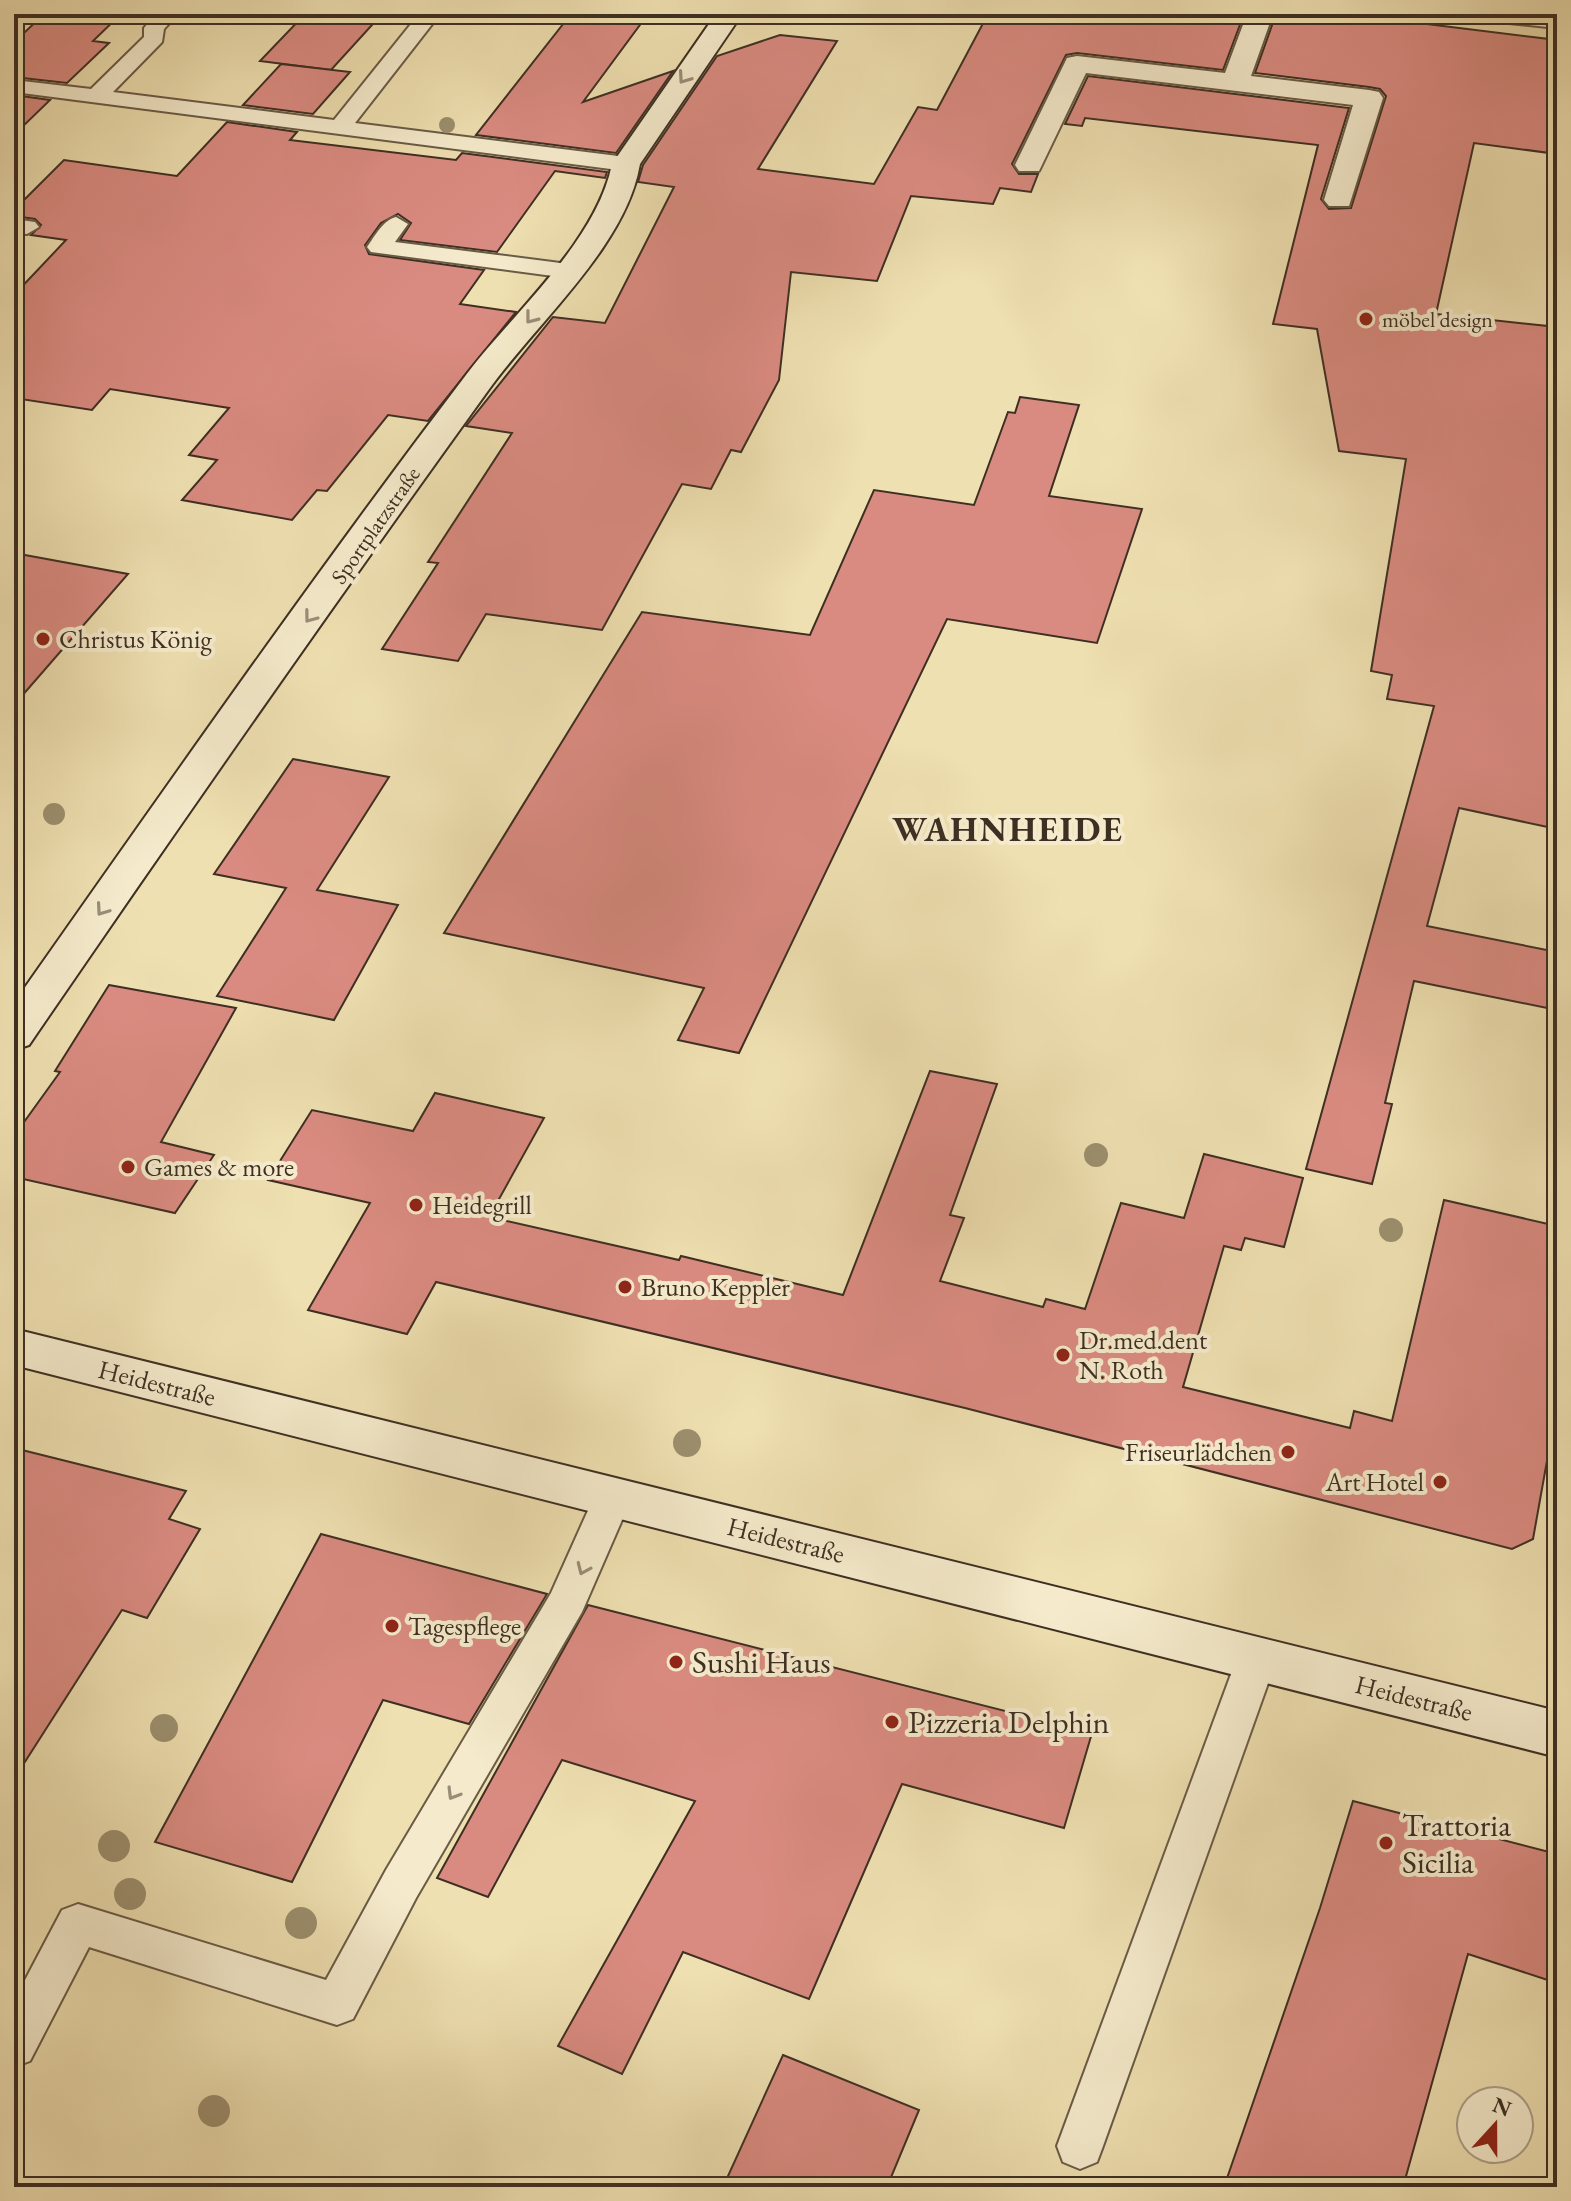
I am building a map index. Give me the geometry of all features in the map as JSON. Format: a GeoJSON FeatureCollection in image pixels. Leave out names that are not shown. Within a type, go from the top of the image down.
{"type":"FeatureCollection","features":[{"type":"Feature","properties":{"kind":"main road","name":"Sportplatzstraße"},"geometry":{"type":"LineString","coordinates":[[18,1024],[478,381],[568,271],[621,191],[626,164],[729,14]]}},
{"type":"Feature","properties":{"kind":"main road"},"geometry":{"type":"LineString","coordinates":[[1235,82],[1260,14]]}},
{"type":"Feature","properties":{"kind":"main road"},"geometry":{"type":"LineString","coordinates":[[1499,14],[1557,20]]}},
{"type":"Feature","properties":{"kind":"main road"},"geometry":{"type":"LineString","coordinates":[[1029,165],[1077,64],[1369,98],[1339,200]]}},
{"type":"Feature","properties":{"kind":"main road","name":"Heidestraße"},"geometry":{"type":"LineString","coordinates":[[14,1347],[1557,1734]]}},
{"type":"Feature","properties":{"kind":"lane"},"geometry":{"type":"LineString","coordinates":[[97,96],[155,38],[154,28],[168,14]]}},
{"type":"Feature","properties":{"kind":"lane"},"geometry":{"type":"LineString","coordinates":[[339,128],[430,14]]}},
{"type":"Feature","properties":{"kind":"lane"},"geometry":{"type":"LineString","coordinates":[[14,86],[626,164]]}},
{"type":"Feature","properties":{"kind":"lane"},"geometry":{"type":"LineString","coordinates":[[396,224],[379,247],[568,271]]}},
{"type":"Feature","properties":{"kind":"lane"},"geometry":{"type":"LineString","coordinates":[[14,2046],[78,1924],[337,2004],[401,1884],[568,1600],[613,1497]]}},
{"type":"Feature","properties":{"kind":"lane"},"geometry":{"type":"LineString","coordinates":[[1080,2146],[1257,1658]]}},
{"type":"Feature","properties":{"kind":"building"},"geometry":{"type":"Polygon","coordinates":[[[44,14],[121,14],[93,41],[109,43],[67,83],[14,77],[14,32],[24,33],[44,14]]]}},
{"type":"Feature","properties":{"kind":"building"},"geometry":{"type":"Polygon","coordinates":[[[305,14],[382,14],[331,70],[260,61],[305,14]]]}},
{"type":"Feature","properties":{"kind":"building"},"geometry":{"type":"Polygon","coordinates":[[[571,14],[648,14],[583,102],[673,71],[616,153],[476,135],[571,14]]]}},
{"type":"Feature","properties":{"kind":"building"},"geometry":{"type":"Polygon","coordinates":[[[988,14],[1244,14],[1223,70],[1077,53],[1066,55],[1012,164],[1019,174],[1038,174],[1031,192],[1000,188],[993,204],[911,196],[877,281],[791,272],[779,380],[741,452],[731,450],[711,489],[682,484],[602,630],[486,614],[458,661],[382,649],[438,563],[428,562],[512,433],[466,426],[553,317],[605,323],[674,187],[638,182],[643,165],[717,56],[780,35],[837,41],[758,169],[874,184],[918,107],[937,110],[988,14]]]}},
{"type":"Feature","properties":{"kind":"building"},"geometry":{"type":"Polygon","coordinates":[[[1276,14],[1354,15],[1557,40],[1557,154],[1474,143],[1436,314],[1557,327],[1557,829],[1459,808],[1427,926],[1557,952],[1557,1010],[1414,981],[1385,1103],[1392,1104],[1372,1184],[1306,1169],[1434,706],[1387,699],[1392,675],[1371,671],[1406,459],[1339,451],[1317,329],[1273,324],[1318,145],[1085,118],[1082,126],[1065,124],[1088,76],[1349,108],[1321,199],[1329,209],[1351,208],[1386,96],[1380,89],[1369,87],[1255,73],[1276,14]]]}},
{"type":"Feature","properties":{"kind":"building"},"geometry":{"type":"Polygon","coordinates":[[[281,64],[350,72],[313,114],[243,105],[281,64]]]}},
{"type":"Feature","properties":{"kind":"building"},"geometry":{"type":"Polygon","coordinates":[[[14,95],[50,100],[14,135],[14,95]]]}},
{"type":"Feature","properties":{"kind":"building"},"geometry":{"type":"Polygon","coordinates":[[[227,122],[297,132],[290,140],[456,160],[462,153],[607,172],[605,178],[555,171],[497,252],[400,240],[411,223],[398,214],[381,223],[365,245],[369,254],[484,270],[460,304],[516,312],[428,421],[388,415],[327,491],[317,490],[292,520],[182,500],[217,460],[189,455],[229,408],[110,389],[92,410],[14,398],[14,295],[66,240],[31,235],[41,225],[35,219],[14,216],[14,210],[64,160],[177,176],[227,122]]]}},
{"type":"Feature","properties":{"kind":"building"},"geometry":{"type":"Polygon","coordinates":[[[1020,397],[1079,405],[1049,496],[1142,509],[1097,643],[947,619],[739,1053],[678,1040],[704,988],[444,933],[642,612],[810,635],[874,490],[974,505],[1008,412],[1015,413],[1020,397]]]}},
{"type":"Feature","properties":{"kind":"building","name":"Christus König"},"geometry":{"type":"Polygon","coordinates":[[[14,553],[128,574],[14,705],[14,553]]]}},
{"type":"Feature","properties":{"kind":"building"},"geometry":{"type":"Polygon","coordinates":[[[293,759],[389,777],[317,890],[398,905],[334,1020],[217,996],[286,888],[214,874],[293,759]]]}},
{"type":"Feature","properties":{"kind":"building"},"geometry":{"type":"Polygon","coordinates":[[[109,985],[236,1008],[161,1142],[214,1155],[175,1213],[14,1177],[14,1136],[60,1072],[55,1071],[109,985]]]}},
{"type":"Feature","properties":{"kind":"building"},"geometry":{"type":"Polygon","coordinates":[[[930,1071],[997,1084],[950,1215],[964,1218],[940,1281],[1043,1307],[1046,1299],[1085,1309],[1121,1203],[1184,1218],[1204,1154],[1303,1178],[1284,1247],[1245,1238],[1241,1250],[1224,1246],[1183,1387],[1350,1428],[1354,1411],[1392,1421],[1444,1200],[1557,1226],[1557,1405],[1533,1539],[1512,1549],[965,1408],[436,1282],[407,1334],[308,1310],[370,1203],[268,1180],[312,1110],[413,1131],[435,1093],[544,1118],[489,1217],[679,1260],[681,1256],[843,1295],[930,1071]]]}},
{"type":"Feature","properties":{"kind":"building"},"geometry":{"type":"Polygon","coordinates":[[[14,1448],[186,1491],[169,1519],[200,1529],[147,1618],[122,1610],[14,1779],[14,1448]]]}},
{"type":"Feature","properties":{"kind":"building"},"geometry":{"type":"Polygon","coordinates":[[[321,1534],[547,1594],[469,1724],[383,1700],[292,1882],[155,1842],[321,1534]]]}},
{"type":"Feature","properties":{"kind":"building"},"geometry":{"type":"Polygon","coordinates":[[[588,1605],[1092,1733],[1064,1828],[902,1784],[809,1999],[683,1952],[622,2074],[558,2046],[695,1801],[562,1760],[488,1897],[437,1878],[588,1605]]]}},
{"type":"Feature","properties":{"kind":"building"},"geometry":{"type":"Polygon","coordinates":[[[1353,1801],[1557,1854],[1557,1983],[1468,1954],[1403,2187],[1224,2187],[1320,1908],[1353,1801]]]}},
{"type":"Feature","properties":{"kind":"building"},"geometry":{"type":"Polygon","coordinates":[[[783,2055],[919,2110],[887,2187],[723,2187],[783,2055]]]}},
{"type":"Feature","properties":{"kind":"place","name":"möbel design"},"geometry":{"type":"Point","coordinates":[1366,319]}},
{"type":"Feature","properties":{"kind":"place","name":"Christus König"},"geometry":{"type":"Point","coordinates":[43,639]}},
{"type":"Feature","properties":{"kind":"place","name":"Games & more"},"geometry":{"type":"Point","coordinates":[128,1167]}},
{"type":"Feature","properties":{"kind":"place","name":"Heidegrill"},"geometry":{"type":"Point","coordinates":[416,1205]}},
{"type":"Feature","properties":{"kind":"place","name":"Bruno Keppler"},"geometry":{"type":"Point","coordinates":[625,1287]}},
{"type":"Feature","properties":{"kind":"place","name":"Dr.med.dent N. Roth"},"geometry":{"type":"Point","coordinates":[1063,1355]}},
{"type":"Feature","properties":{"kind":"place","name":"Friseurlädchen"},"geometry":{"type":"Point","coordinates":[1288,1452]}},
{"type":"Feature","properties":{"kind":"place","name":"Art Hotel"},"geometry":{"type":"Point","coordinates":[1440,1482]}},
{"type":"Feature","properties":{"kind":"place","name":"Tagespflege"},"geometry":{"type":"Point","coordinates":[392,1626]}},
{"type":"Feature","properties":{"kind":"place","name":"Sushi Haus"},"geometry":{"type":"Point","coordinates":[676,1662]}},
{"type":"Feature","properties":{"kind":"place","name":"Pizzeria Delphin"},"geometry":{"type":"Point","coordinates":[892,1722]}},
{"type":"Feature","properties":{"kind":"place","name":"Trattoria Sicilia"},"geometry":{"type":"Point","coordinates":[1386,1843]}},
{"type":"Feature","properties":{"kind":"district","name":"WAHNHEIDE"},"geometry":{"type":"Point","coordinates":[1008,829]}}]}
